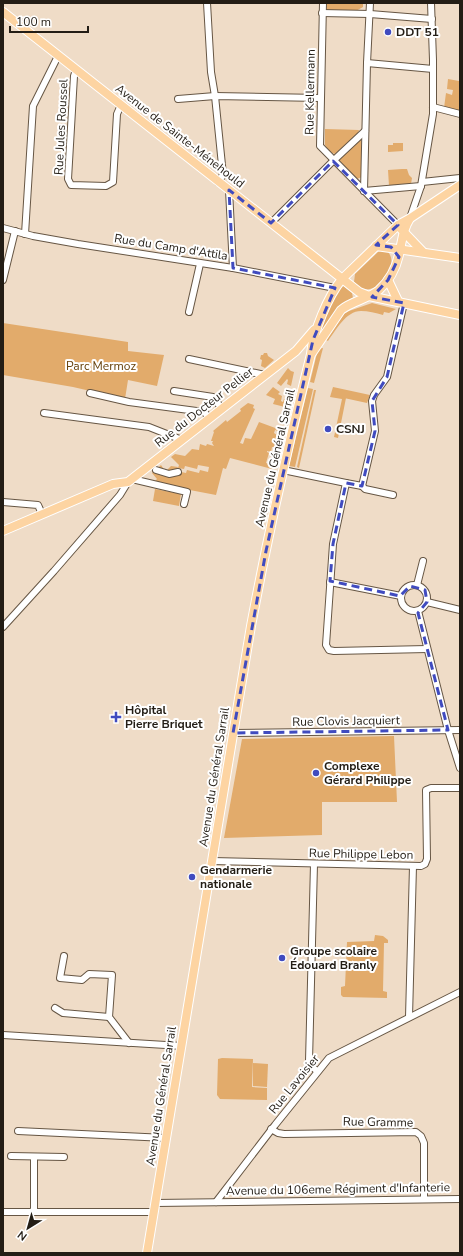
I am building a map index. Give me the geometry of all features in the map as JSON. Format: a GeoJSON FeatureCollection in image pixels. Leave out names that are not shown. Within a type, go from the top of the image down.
{"type":"FeatureCollection","features":[{"type":"Feature","properties":{"kind":"main road","name":"Avenue de Sainte-Ménehould"},"geometry":{"type":"LineString","coordinates":[[3,12],[359,292],[369,296],[460,315]]}},
{"type":"Feature","properties":{"kind":"main road"},"geometry":{"type":"LineString","coordinates":[[315,341],[316,328],[335,288],[342,279],[376,246],[400,228],[409,219],[460,185]]}},
{"type":"Feature","properties":{"kind":"main road"},"geometry":{"type":"LineString","coordinates":[[400,228],[402,252],[388,280],[401,302]]}},
{"type":"Feature","properties":{"kind":"main road"},"geometry":{"type":"LineString","coordinates":[[400,228],[423,252]]}},
{"type":"Feature","properties":{"kind":"main road"},"geometry":{"type":"LineString","coordinates":[[376,246],[391,248],[395,251],[423,252],[460,258]]}},
{"type":"Feature","properties":{"kind":"main road","name":"Avenue du Général Sarrail"},"geometry":{"type":"LineString","coordinates":[[147,1253],[233,733],[262,571],[283,470],[311,354],[315,341],[341,310],[378,291],[388,280]]}},
{"type":"Feature","properties":{"kind":"main road","name":"Rue du Docteur Pellier"},"geometry":{"type":"LineString","coordinates":[[296,351],[316,328]]}},
{"type":"Feature","properties":{"kind":"main road","name":"Rue du Docteur Pellier"},"geometry":{"type":"LineString","coordinates":[[130,481],[296,351],[315,341]]}},
{"type":"Feature","properties":{"kind":"main road"},"geometry":{"type":"LineString","coordinates":[[3,530],[113,484],[130,481]]}},
{"type":"Feature","properties":{"kind":"street"},"geometry":{"type":"LineString","coordinates":[[207,3],[211,72],[223,175],[218,182]]}},
{"type":"Feature","properties":{"kind":"street","name":"Rue Kellermann"},"geometry":{"type":"LineString","coordinates":[[323,3],[320,146],[400,228]]}},
{"type":"Feature","properties":{"kind":"street"},"geometry":{"type":"LineString","coordinates":[[370,3],[364,191],[460,178]]}},
{"type":"Feature","properties":{"kind":"street"},"geometry":{"type":"LineString","coordinates":[[409,219],[422,184],[433,114],[431,3]]}},
{"type":"Feature","properties":{"kind":"street"},"geometry":{"type":"LineString","coordinates":[[322,13],[370,14],[432,19]]}},
{"type":"Feature","properties":{"kind":"street"},"geometry":{"type":"LineString","coordinates":[[25,234],[33,106],[58,56]]}},
{"type":"Feature","properties":{"kind":"street"},"geometry":{"type":"LineString","coordinates":[[367,63],[433,68]]}},
{"type":"Feature","properties":{"kind":"street","name":"Rue Jules Roussel"},"geometry":{"type":"LineString","coordinates":[[76,70],[74,76],[68,179],[71,185],[106,186],[113,182],[117,114],[121,105]]}},
{"type":"Feature","properties":{"kind":"street"},"geometry":{"type":"LineString","coordinates":[[178,99],[215,96],[320,98]]}},
{"type":"Feature","properties":{"kind":"street"},"geometry":{"type":"LineString","coordinates":[[433,107],[460,114]]}},
{"type":"Feature","properties":{"kind":"street"},"geometry":{"type":"LineString","coordinates":[[271,223],[365,131]]}},
{"type":"Feature","properties":{"kind":"street"},"geometry":{"type":"LineString","coordinates":[[229,190],[233,268]]}},
{"type":"Feature","properties":{"kind":"street","name":"Rue du Camp d'Attila"},"geometry":{"type":"LineString","coordinates":[[3,228],[25,234],[78,244],[233,268],[335,288]]}},
{"type":"Feature","properties":{"kind":"street"},"geometry":{"type":"LineString","coordinates":[[3,280],[15,231]]}},
{"type":"Feature","properties":{"kind":"street"},"geometry":{"type":"LineString","coordinates":[[188,312],[200,264]]}},
{"type":"Feature","properties":{"kind":"street"},"geometry":{"type":"LineString","coordinates":[[362,486],[375,431],[372,401],[374,395],[387,377],[401,302]]}},
{"type":"Feature","properties":{"kind":"street"},"geometry":{"type":"LineString","coordinates":[[188,358],[265,375]]}},
{"type":"Feature","properties":{"kind":"street"},"geometry":{"type":"LineString","coordinates":[[174,391],[213,398],[222,409]]}},
{"type":"Feature","properties":{"kind":"street"},"geometry":{"type":"LineString","coordinates":[[90,393],[129,402],[204,412],[210,418]]}},
{"type":"Feature","properties":{"kind":"street"},"geometry":{"type":"LineString","coordinates":[[44,413],[149,427],[182,440]]}},
{"type":"Feature","properties":{"kind":"street"},"geometry":{"type":"LineString","coordinates":[[156,470],[169,474],[178,472]]}},
{"type":"Feature","properties":{"kind":"street"},"geometry":{"type":"LineString","coordinates":[[283,470],[362,486],[366,489],[393,495]]}},
{"type":"Feature","properties":{"kind":"street"},"geometry":{"type":"LineString","coordinates":[[3,627],[54,571],[120,495],[130,481],[187,492],[184,504]]}},
{"type":"Feature","properties":{"kind":"street"},"geometry":{"type":"LineString","coordinates":[[346,483],[333,544],[326,645],[329,650],[334,651],[427,649]]}},
{"type":"Feature","properties":{"kind":"street"},"geometry":{"type":"LineString","coordinates":[[3,502],[38,505],[42,514]]}},
{"type":"Feature","properties":{"kind":"street"},"geometry":{"type":"LineString","coordinates":[[417,586],[423,561]]}},
{"type":"Feature","properties":{"kind":"street"},"geometry":{"type":"LineString","coordinates":[[330,582],[401,596]]}},
{"type":"Feature","properties":{"kind":"street"},"geometry":{"type":"LineString","coordinates":[[417,586],[425,590],[428,598],[425,606],[414,612],[402,605],[401,596],[407,587],[417,586]]}},
{"type":"Feature","properties":{"kind":"street"},"geometry":{"type":"LineString","coordinates":[[427,602],[460,610]]}},
{"type":"Feature","properties":{"kind":"street"},"geometry":{"type":"LineString","coordinates":[[418,611],[448,730],[460,768]]}},
{"type":"Feature","properties":{"kind":"street","name":"Rue Clovis Jacquiert"},"geometry":{"type":"LineString","coordinates":[[233,733],[460,730]]}},
{"type":"Feature","properties":{"kind":"street","name":"Rue Philippe Lebon"},"geometry":{"type":"LineString","coordinates":[[212,861],[423,865],[427,859],[426,790],[431,788],[460,788]]}},
{"type":"Feature","properties":{"kind":"street"},"geometry":{"type":"LineString","coordinates":[[314,864],[309,1061],[311,1066],[317,1071]]}},
{"type":"Feature","properties":{"kind":"street"},"geometry":{"type":"LineString","coordinates":[[409,1017],[413,866]]}},
{"type":"Feature","properties":{"kind":"street"},"geometry":{"type":"LineString","coordinates":[[64,956],[60,978],[82,980],[89,974],[112,975],[109,1017],[129,1043]]}},
{"type":"Feature","properties":{"kind":"street","name":"Rue Lavoisier"},"geometry":{"type":"LineString","coordinates":[[216,1202],[317,1071],[329,1058],[460,992]]}},
{"type":"Feature","properties":{"kind":"street"},"geometry":{"type":"LineString","coordinates":[[55,1008],[63,1013],[109,1017]]}},
{"type":"Feature","properties":{"kind":"street"},"geometry":{"type":"LineString","coordinates":[[3,1036],[182,1046]]}},
{"type":"Feature","properties":{"kind":"street","name":"Rue Gramme"},"geometry":{"type":"LineString","coordinates":[[272,1130],[284,1134],[416,1132],[421,1136],[424,1142],[424,1199]]}},
{"type":"Feature","properties":{"kind":"street"},"geometry":{"type":"LineString","coordinates":[[18,1132],[166,1138]]}},
{"type":"Feature","properties":{"kind":"street"},"geometry":{"type":"LineString","coordinates":[[11,1156],[64,1157]]}},
{"type":"Feature","properties":{"kind":"street"},"geometry":{"type":"LineString","coordinates":[[34,1157],[34,1212]]}},
{"type":"Feature","properties":{"kind":"street","name":"Avenue du 106eme Régiment d'Infanterie"},"geometry":{"type":"LineString","coordinates":[[155,1203],[460,1199]]}},
{"type":"Feature","properties":{"kind":"street"},"geometry":{"type":"LineString","coordinates":[[3,1212],[154,1212]]}},
{"type":"Feature","properties":{"kind":"highlighted area"},"geometry":{"type":"Polygon","coordinates":[[[333,161],[398,225],[376,245],[391,247],[399,257],[388,280],[372,297],[404,303],[387,377],[372,401],[375,431],[362,486],[346,483],[333,544],[330,581],[400,596],[410,586],[425,590],[427,602],[418,613],[448,730],[233,733],[266,551],[313,340],[335,288],[233,268],[229,190],[271,223],[333,161]]]}},
{"type":"Feature","properties":{"kind":"green space"},"geometry":{"type":"Polygon","coordinates":[[[327,3],[363,3],[363,7],[356,11],[327,10],[327,3]]]}},
{"type":"Feature","properties":{"kind":"green space"},"geometry":{"type":"Polygon","coordinates":[[[460,78],[460,111],[444,108],[446,93],[452,95],[453,90],[447,89],[448,79],[459,81],[460,78]]]}},
{"type":"Feature","properties":{"kind":"green space"},"geometry":{"type":"Polygon","coordinates":[[[325,129],[359,130],[358,133],[335,154],[330,152],[325,145],[325,129]]]}},
{"type":"Feature","properties":{"kind":"green space"},"geometry":{"type":"Polygon","coordinates":[[[361,137],[363,166],[362,177],[357,179],[339,160],[361,137]]]}},
{"type":"Feature","properties":{"kind":"green space"},"geometry":{"type":"Polygon","coordinates":[[[393,143],[403,143],[403,151],[388,152],[388,145],[393,145],[393,143]]]}},
{"type":"Feature","properties":{"kind":"green space"},"geometry":{"type":"Polygon","coordinates":[[[407,169],[412,178],[411,184],[389,186],[388,170],[407,169]]]}},
{"type":"Feature","properties":{"kind":"green space"},"geometry":{"type":"Polygon","coordinates":[[[383,250],[388,252],[391,256],[391,267],[381,282],[373,288],[360,289],[354,282],[355,274],[378,252],[383,250]]]}},
{"type":"Feature","properties":{"kind":"green space"},"geometry":{"type":"Polygon","coordinates":[[[342,285],[352,293],[353,298],[339,306],[318,335],[331,300],[342,285]]]}},
{"type":"Feature","properties":{"kind":"green space"},"geometry":{"type":"Polygon","coordinates":[[[372,303],[396,309],[389,313],[384,312],[383,315],[366,311],[351,314],[338,327],[328,341],[326,340],[344,314],[372,303]]]}},
{"type":"Feature","properties":{"kind":"green space","name":"Parc Mermoz"},"geometry":{"type":"Polygon","coordinates":[[[3,323],[128,342],[128,351],[164,355],[157,386],[128,380],[125,399],[73,387],[3,375],[3,323]]]}},
{"type":"Feature","properties":{"kind":"green space"},"geometry":{"type":"Polygon","coordinates":[[[323,348],[314,383],[310,382],[318,349],[323,348]]]}},
{"type":"Feature","properties":{"kind":"green space"},"geometry":{"type":"Polygon","coordinates":[[[267,353],[268,356],[274,360],[265,368],[261,366],[262,360],[260,359],[261,355],[267,353]]]}},
{"type":"Feature","properties":{"kind":"green space"},"geometry":{"type":"Polygon","coordinates":[[[288,368],[294,372],[291,386],[287,384],[287,379],[281,386],[277,383],[288,368]]]}},
{"type":"Feature","properties":{"kind":"green space"},"geometry":{"type":"Polygon","coordinates":[[[273,387],[280,392],[278,394],[282,396],[281,401],[283,402],[284,399],[287,400],[285,407],[273,404],[275,399],[266,395],[273,387]]]}},
{"type":"Feature","properties":{"kind":"green space"},"geometry":{"type":"Polygon","coordinates":[[[333,387],[370,395],[367,403],[346,398],[338,438],[334,437],[342,399],[330,397],[333,387]]]}},
{"type":"Feature","properties":{"kind":"green space"},"geometry":{"type":"Polygon","coordinates":[[[308,388],[313,389],[295,467],[289,466],[308,388]]]}},
{"type":"Feature","properties":{"kind":"green space"},"geometry":{"type":"Polygon","coordinates":[[[314,390],[316,390],[299,468],[297,467],[314,390]]]}},
{"type":"Feature","properties":{"kind":"green space"},"geometry":{"type":"Polygon","coordinates":[[[248,403],[254,405],[253,408],[255,409],[240,443],[243,444],[245,438],[251,439],[259,422],[278,429],[278,431],[275,430],[274,433],[277,435],[274,447],[272,447],[271,452],[267,451],[269,453],[266,463],[273,465],[272,469],[230,458],[226,469],[223,468],[216,495],[153,483],[157,479],[152,473],[161,465],[163,468],[161,470],[164,473],[171,466],[178,467],[176,471],[186,473],[187,470],[199,473],[200,470],[208,472],[209,467],[198,465],[197,469],[185,466],[184,469],[178,468],[179,465],[171,457],[175,454],[185,456],[192,449],[199,450],[200,444],[214,446],[212,443],[213,441],[211,441],[213,431],[226,420],[227,422],[241,411],[240,409],[248,403]]]}},
{"type":"Feature","properties":{"kind":"green space"},"geometry":{"type":"Polygon","coordinates":[[[155,489],[181,494],[179,506],[153,501],[155,489]]]}},
{"type":"Feature","properties":{"kind":"green space","name":"Complexe Gérard Philippe"},"geometry":{"type":"Polygon","coordinates":[[[394,736],[397,802],[322,802],[322,835],[224,838],[242,739],[394,736]]]}},
{"type":"Feature","properties":{"kind":"green space"},"geometry":{"type":"Polygon","coordinates":[[[375,935],[383,936],[388,940],[388,943],[384,943],[383,991],[387,992],[387,998],[343,997],[341,995],[341,987],[345,986],[347,942],[374,941],[375,935]]]}},
{"type":"Feature","properties":{"kind":"green space"},"geometry":{"type":"Polygon","coordinates":[[[218,1059],[253,1059],[252,1087],[267,1088],[267,1100],[220,1099],[217,1095],[218,1059]]]}},
{"type":"Feature","properties":{"kind":"green space"},"geometry":{"type":"Polygon","coordinates":[[[253,1063],[268,1064],[267,1087],[253,1086],[253,1063]]]}},
{"type":"Feature","properties":{"kind":"place","name":"DDT 51"},"geometry":{"type":"Point","coordinates":[388,32]}},
{"type":"Feature","properties":{"kind":"place","name":"CSNJ"},"geometry":{"type":"Point","coordinates":[328,429]}},
{"type":"Feature","properties":{"kind":"place","name":"Hôpital Pierre Briquet"},"geometry":{"type":"Point","coordinates":[116,717]}},
{"type":"Feature","properties":{"kind":"place","name":"Complexe Gérard Philippe"},"geometry":{"type":"Point","coordinates":[316,773]}},
{"type":"Feature","properties":{"kind":"place","name":"Gendarmerie nationale"},"geometry":{"type":"Point","coordinates":[192,877]}},
{"type":"Feature","properties":{"kind":"place","name":"Groupe scolaire Édouard Branly"},"geometry":{"type":"Point","coordinates":[282,958]}}]}
